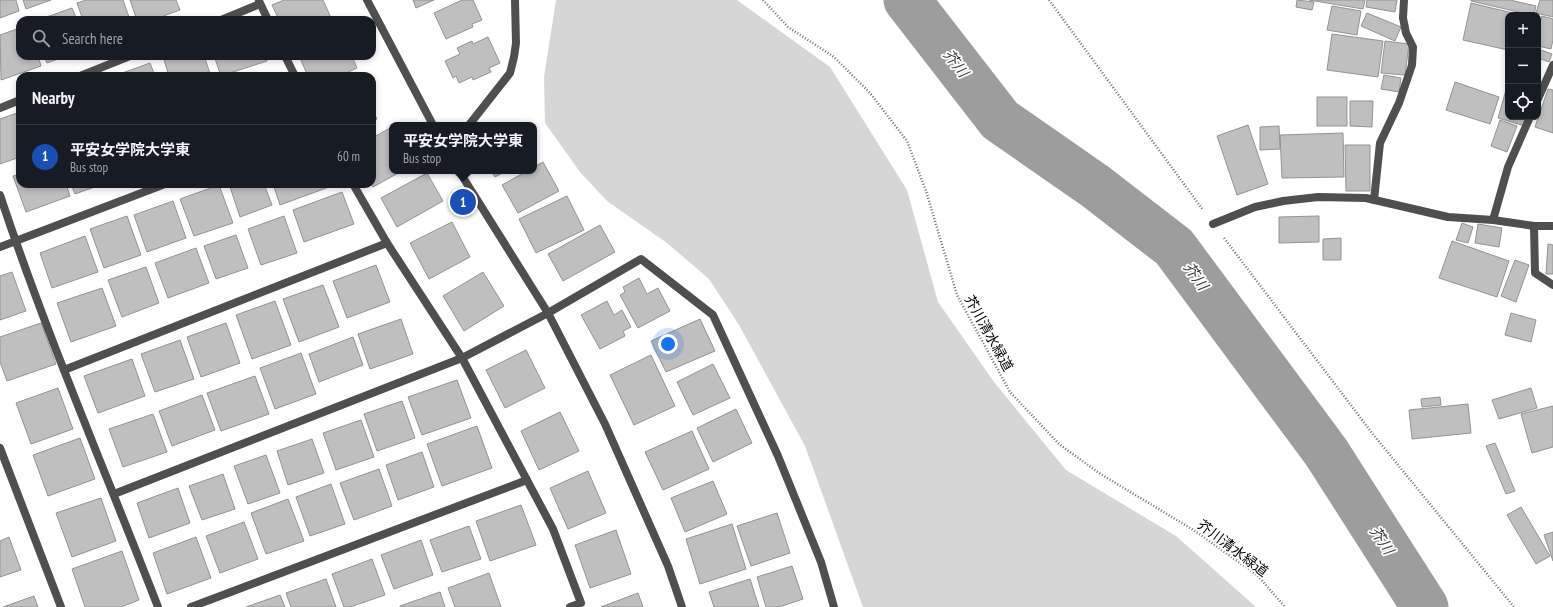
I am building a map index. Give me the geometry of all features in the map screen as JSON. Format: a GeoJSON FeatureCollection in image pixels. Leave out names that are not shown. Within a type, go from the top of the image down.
{"type":"FeatureCollection","features":[{"type":"Feature","properties":{"kind":"street"},"geometry":{"type":"LineString","coordinates":[[367,0],[375,16]]}},
{"type":"Feature","properties":{"kind":"street"},"geometry":{"type":"LineString","coordinates":[[471,122],[510,73],[516,43],[515,0]]}},
{"type":"Feature","properties":{"kind":"street"},"geometry":{"type":"LineString","coordinates":[[1374,200],[1380,143],[1399,104],[1412,65],[1413,47],[1406,33],[1403,18],[1404,0]]}},
{"type":"Feature","properties":{"kind":"street"},"geometry":{"type":"LineString","coordinates":[[229,16],[259,2],[266,16]]}},
{"type":"Feature","properties":{"kind":"street"},"geometry":{"type":"LineString","coordinates":[[376,17],[431,122]]}},
{"type":"Feature","properties":{"kind":"street"},"geometry":{"type":"LineString","coordinates":[[90,72],[120,60]]}},
{"type":"Feature","properties":{"kind":"street"},"geometry":{"type":"LineString","coordinates":[[288,60],[293,72]]}},
{"type":"Feature","properties":{"kind":"street"},"geometry":{"type":"LineString","coordinates":[[1541,92],[1553,65]]}},
{"type":"Feature","properties":{"kind":"street"},"geometry":{"type":"LineString","coordinates":[[0,108],[16,102]]}},
{"type":"Feature","properties":{"kind":"street"},"geometry":{"type":"LineString","coordinates":[[1493,220],[1508,167],[1529,120]]}},
{"type":"Feature","properties":{"kind":"street"},"geometry":{"type":"LineString","coordinates":[[461,174],[548,313],[605,424],[668,566],[682,607]]}},
{"type":"Feature","properties":{"kind":"street"},"geometry":{"type":"LineString","coordinates":[[0,246],[154,188]]}},
{"type":"Feature","properties":{"kind":"street"},"geometry":{"type":"LineString","coordinates":[[355,188],[387,243],[462,358],[553,530],[582,602],[570,607]]}},
{"type":"Feature","properties":{"kind":"street"},"geometry":{"type":"LineString","coordinates":[[0,195],[15,240],[64,370],[158,607]]}},
{"type":"Feature","properties":{"kind":"street"},"geometry":{"type":"LineString","coordinates":[[1213,224],[1254,207],[1283,201],[1318,197],[1366,198],[1448,217],[1493,220],[1534,226],[1553,226]]}},
{"type":"Feature","properties":{"kind":"street"},"geometry":{"type":"LineString","coordinates":[[1534,226],[1535,273],[1553,285]]}},
{"type":"Feature","properties":{"kind":"street"},"geometry":{"type":"LineString","coordinates":[[64,370],[387,243]]}},
{"type":"Feature","properties":{"kind":"street"},"geometry":{"type":"LineString","coordinates":[[114,494],[462,358],[548,313],[641,259],[713,315],[778,456],[821,562],[834,607]]}},
{"type":"Feature","properties":{"kind":"street"},"geometry":{"type":"LineString","coordinates":[[0,448],[61,607]]}},
{"type":"Feature","properties":{"kind":"street"},"geometry":{"type":"LineString","coordinates":[[191,607],[527,480]]}},
{"type":"Feature","properties":{"kind":"path","name":"芥川清水緑道"},"geometry":{"type":"LineString","coordinates":[[763,0],[788,27],[834,57],[870,93],[907,141],[926,191],[957,296],[1010,392],[1059,444],[1099,473],[1195,531],[1257,574],[1285,607]]}},
{"type":"Feature","properties":{"kind":"path"},"geometry":{"type":"LineString","coordinates":[[1049,0],[1213,224],[1372,433],[1514,607]]}},
{"type":"Feature","properties":{"kind":"shaded area"},"geometry":{"type":"Polygon","coordinates":[[[556,0],[737,0],[830,67],[907,190],[938,302],[994,382],[1066,470],[1176,536],[1256,607],[863,607],[805,446],[739,325],[709,279],[667,243],[607,201],[580,172],[545,123],[544,77],[556,0]]]}},
{"type":"Feature","properties":{"kind":"building"},"geometry":{"type":"Polygon","coordinates":[[[0,0],[16,0],[19,11],[0,18],[0,0]]]}},
{"type":"Feature","properties":{"kind":"building"},"geometry":{"type":"Polygon","coordinates":[[[23,0],[51,0],[26,9],[23,0]]]}},
{"type":"Feature","properties":{"kind":"building"},"geometry":{"type":"Polygon","coordinates":[[[86,0],[123,0],[129,16],[82,16],[77,3],[86,0]]]}},
{"type":"Feature","properties":{"kind":"building"},"geometry":{"type":"Polygon","coordinates":[[[130,0],[176,0],[180,10],[163,16],[136,16],[130,0]]]}},
{"type":"Feature","properties":{"kind":"building"},"geometry":{"type":"Polygon","coordinates":[[[284,0],[323,0],[330,16],[277,16],[272,5],[284,0]]]}},
{"type":"Feature","properties":{"kind":"building"},"geometry":{"type":"Polygon","coordinates":[[[413,0],[434,0],[416,8],[413,0]]]}},
{"type":"Feature","properties":{"kind":"building"},"geometry":{"type":"Polygon","coordinates":[[[462,0],[473,0],[482,20],[472,24],[473,27],[446,39],[434,13],[462,0]]]}},
{"type":"Feature","properties":{"kind":"building"},"geometry":{"type":"Polygon","coordinates":[[[1297,0],[1314,2],[1312,10],[1296,7],[1297,0]]]}},
{"type":"Feature","properties":{"kind":"building"},"geometry":{"type":"Polygon","coordinates":[[[1309,0],[1365,0],[1363,9],[1309,0]]]}},
{"type":"Feature","properties":{"kind":"building"},"geometry":{"type":"Polygon","coordinates":[[[1367,0],[1397,0],[1395,12],[1366,7],[1367,0]]]}},
{"type":"Feature","properties":{"kind":"building"},"geometry":{"type":"Polygon","coordinates":[[[1510,0],[1536,6],[1535,12],[1518,12],[1471,1],[1510,0]]]}},
{"type":"Feature","properties":{"kind":"building"},"geometry":{"type":"Polygon","coordinates":[[[1540,0],[1553,0],[1553,17],[1541,14],[1541,12],[1536,12],[1540,0]]]}},
{"type":"Feature","properties":{"kind":"building"},"geometry":{"type":"Polygon","coordinates":[[[1471,3],[1508,12],[1505,12],[1505,49],[1463,40],[1471,3]]]}},
{"type":"Feature","properties":{"kind":"building"},"geometry":{"type":"Polygon","coordinates":[[[1332,6],[1361,11],[1357,35],[1327,30],[1332,6]]]}},
{"type":"Feature","properties":{"kind":"building"},"geometry":{"type":"Polygon","coordinates":[[[72,8],[75,16],[49,16],[72,8]]]}},
{"type":"Feature","properties":{"kind":"building"},"geometry":{"type":"Polygon","coordinates":[[[1367,13],[1401,27],[1395,41],[1361,26],[1367,13]]]}},
{"type":"Feature","properties":{"kind":"building"},"geometry":{"type":"Polygon","coordinates":[[[1542,16],[1553,19],[1553,40],[1551,49],[1541,47],[1542,16]]]}},
{"type":"Feature","properties":{"kind":"building"},"geometry":{"type":"Polygon","coordinates":[[[16,29],[16,60],[39,60],[41,66],[24,72],[16,72],[16,75],[1,80],[0,35],[16,29]]]}},
{"type":"Feature","properties":{"kind":"building"},"geometry":{"type":"Polygon","coordinates":[[[1332,34],[1383,41],[1378,77],[1327,70],[1332,34]]]}},
{"type":"Feature","properties":{"kind":"building"},"geometry":{"type":"Polygon","coordinates":[[[488,37],[500,63],[489,68],[491,72],[473,80],[472,77],[459,83],[456,76],[453,78],[445,61],[460,54],[457,48],[472,41],[473,44],[488,37]]]}},
{"type":"Feature","properties":{"kind":"building"},"geometry":{"type":"Polygon","coordinates":[[[1385,41],[1409,44],[1405,75],[1381,73],[1385,41]]]}},
{"type":"Feature","properties":{"kind":"building"},"geometry":{"type":"Polygon","coordinates":[[[1541,50],[1552,54],[1549,62],[1541,59],[1541,50]]]}},
{"type":"Feature","properties":{"kind":"building"},"geometry":{"type":"Polygon","coordinates":[[[46,60],[55,60],[47,63],[46,60]]]}},
{"type":"Feature","properties":{"kind":"building"},"geometry":{"type":"Polygon","coordinates":[[[164,60],[205,60],[210,72],[168,72],[164,60]]]}},
{"type":"Feature","properties":{"kind":"building"},"geometry":{"type":"Polygon","coordinates":[[[215,60],[267,60],[233,72],[220,72],[215,60]]]}},
{"type":"Feature","properties":{"kind":"building"},"geometry":{"type":"Polygon","coordinates":[[[301,60],[354,60],[357,68],[348,72],[306,72],[301,60]]]}},
{"type":"Feature","properties":{"kind":"building"},"geometry":{"type":"Polygon","coordinates":[[[150,63],[153,72],[125,72],[150,63]]]}},
{"type":"Feature","properties":{"kind":"building"},"geometry":{"type":"Polygon","coordinates":[[[1384,75],[1401,78],[1399,92],[1381,89],[1384,75]]]}},
{"type":"Feature","properties":{"kind":"building"},"geometry":{"type":"Polygon","coordinates":[[[1455,82],[1499,97],[1490,124],[1446,110],[1455,82]]]}},
{"type":"Feature","properties":{"kind":"building"},"geometry":{"type":"Polygon","coordinates":[[[1548,89],[1553,90],[1553,133],[1535,127],[1537,120],[1541,120],[1541,109],[1548,89]]]}},
{"type":"Feature","properties":{"kind":"building"},"geometry":{"type":"Polygon","coordinates":[[[1505,94],[1505,120],[1526,120],[1525,126],[1498,118],[1505,94]]]}},
{"type":"Feature","properties":{"kind":"building"},"geometry":{"type":"Polygon","coordinates":[[[1317,97],[1347,97],[1347,126],[1317,126],[1317,97]]]}},
{"type":"Feature","properties":{"kind":"building"},"geometry":{"type":"Polygon","coordinates":[[[1350,101],[1373,101],[1372,127],[1350,126],[1350,101]]]}},
{"type":"Feature","properties":{"kind":"building"},"geometry":{"type":"Polygon","coordinates":[[[16,113],[16,158],[0,164],[0,119],[16,113]]]}},
{"type":"Feature","properties":{"kind":"building"},"geometry":{"type":"Polygon","coordinates":[[[1500,120],[1517,126],[1507,152],[1491,146],[1500,120]]]}},
{"type":"Feature","properties":{"kind":"building"},"geometry":{"type":"Polygon","coordinates":[[[1248,125],[1268,184],[1237,195],[1217,136],[1248,125]]]}},
{"type":"Feature","properties":{"kind":"building"},"geometry":{"type":"Polygon","coordinates":[[[1279,126],[1280,149],[1260,150],[1260,127],[1279,126]]]}},
{"type":"Feature","properties":{"kind":"building"},"geometry":{"type":"Polygon","coordinates":[[[389,129],[389,174],[397,174],[376,185],[376,136],[389,129]]]}},
{"type":"Feature","properties":{"kind":"building"},"geometry":{"type":"Polygon","coordinates":[[[1343,133],[1344,177],[1282,178],[1280,135],[1343,133]]]}},
{"type":"Feature","properties":{"kind":"building"},"geometry":{"type":"Polygon","coordinates":[[[1345,145],[1370,145],[1370,191],[1346,191],[1345,145]]]}},
{"type":"Feature","properties":{"kind":"building"},"geometry":{"type":"Polygon","coordinates":[[[543,162],[559,191],[518,213],[502,185],[522,174],[537,174],[537,165],[543,162]]]}},
{"type":"Feature","properties":{"kind":"building"},"geometry":{"type":"Polygon","coordinates":[[[428,174],[443,201],[397,227],[381,198],[428,174]]]}},
{"type":"Feature","properties":{"kind":"building"},"geometry":{"type":"Polygon","coordinates":[[[493,174],[500,174],[495,177],[493,174]]]}},
{"type":"Feature","properties":{"kind":"building"},"geometry":{"type":"Polygon","coordinates":[[[16,175],[16,184],[13,176],[16,175]]]}},
{"type":"Feature","properties":{"kind":"building"},"geometry":{"type":"Polygon","coordinates":[[[17,188],[67,188],[70,196],[26,212],[17,188]]]}},
{"type":"Feature","properties":{"kind":"building"},"geometry":{"type":"Polygon","coordinates":[[[73,188],[92,188],[75,194],[73,188]]]}},
{"type":"Feature","properties":{"kind":"building"},"geometry":{"type":"Polygon","coordinates":[[[211,188],[220,188],[233,223],[194,236],[180,199],[211,188]]]}},
{"type":"Feature","properties":{"kind":"building"},"geometry":{"type":"Polygon","coordinates":[[[230,188],[266,188],[272,205],[240,217],[230,188]]]}},
{"type":"Feature","properties":{"kind":"building"},"geometry":{"type":"Polygon","coordinates":[[[274,188],[326,188],[280,205],[274,188]]]}},
{"type":"Feature","properties":{"kind":"building"},"geometry":{"type":"Polygon","coordinates":[[[342,192],[354,224],[304,242],[293,210],[342,192]]]}},
{"type":"Feature","properties":{"kind":"building"},"geometry":{"type":"Polygon","coordinates":[[[567,196],[584,230],[536,253],[519,219],[567,196]]]}},
{"type":"Feature","properties":{"kind":"building"},"geometry":{"type":"Polygon","coordinates":[[[173,201],[186,238],[147,252],[134,215],[173,201]]]}},
{"type":"Feature","properties":{"kind":"building"},"geometry":{"type":"Polygon","coordinates":[[[127,216],[141,255],[104,268],[90,229],[127,216]]]}},
{"type":"Feature","properties":{"kind":"building"},"geometry":{"type":"Polygon","coordinates":[[[284,216],[297,253],[261,265],[248,229],[284,216]]]}},
{"type":"Feature","properties":{"kind":"building"},"geometry":{"type":"Polygon","coordinates":[[[1319,216],[1319,242],[1279,243],[1279,217],[1319,216]]]}},
{"type":"Feature","properties":{"kind":"building"},"geometry":{"type":"Polygon","coordinates":[[[452,222],[470,257],[429,279],[410,243],[452,222]]]}},
{"type":"Feature","properties":{"kind":"building"},"geometry":{"type":"Polygon","coordinates":[[[1462,223],[1473,227],[1468,243],[1456,240],[1462,223]]]}},
{"type":"Feature","properties":{"kind":"building"},"geometry":{"type":"Polygon","coordinates":[[[1478,224],[1502,228],[1499,247],[1475,243],[1478,224]]]}},
{"type":"Feature","properties":{"kind":"building"},"geometry":{"type":"Polygon","coordinates":[[[600,225],[615,252],[563,281],[548,254],[600,225]]]}},
{"type":"Feature","properties":{"kind":"building"},"geometry":{"type":"Polygon","coordinates":[[[236,235],[248,268],[216,279],[204,246],[236,235]]]}},
{"type":"Feature","properties":{"kind":"building"},"geometry":{"type":"Polygon","coordinates":[[[85,236],[98,272],[52,288],[40,253],[85,236]]]}},
{"type":"Feature","properties":{"kind":"building"},"geometry":{"type":"Polygon","coordinates":[[[1341,238],[1341,260],[1323,260],[1323,239],[1341,238]]]}},
{"type":"Feature","properties":{"kind":"building"},"geometry":{"type":"Polygon","coordinates":[[[1452,241],[1509,261],[1497,297],[1439,278],[1452,241]]]}},
{"type":"Feature","properties":{"kind":"building"},"geometry":{"type":"Polygon","coordinates":[[[1548,244],[1553,245],[1553,274],[1546,274],[1548,244]]]}},
{"type":"Feature","properties":{"kind":"building"},"geometry":{"type":"Polygon","coordinates":[[[196,248],[209,283],[168,298],[155,263],[196,248]]]}},
{"type":"Feature","properties":{"kind":"building"},"geometry":{"type":"Polygon","coordinates":[[[1515,260],[1529,265],[1516,302],[1501,296],[1515,260]]]}},
{"type":"Feature","properties":{"kind":"building"},"geometry":{"type":"Polygon","coordinates":[[[376,265],[390,302],[347,318],[333,281],[376,265]]]}},
{"type":"Feature","properties":{"kind":"building"},"geometry":{"type":"Polygon","coordinates":[[[146,267],[159,303],[122,317],[108,280],[146,267]]]}},
{"type":"Feature","properties":{"kind":"building"},"geometry":{"type":"Polygon","coordinates":[[[12,272],[26,311],[0,320],[0,276],[12,272]]]}},
{"type":"Feature","properties":{"kind":"building"},"geometry":{"type":"Polygon","coordinates":[[[483,272],[504,306],[464,331],[443,296],[483,272]]]}},
{"type":"Feature","properties":{"kind":"building"},"geometry":{"type":"Polygon","coordinates":[[[639,278],[647,294],[658,288],[670,311],[638,328],[620,295],[625,292],[623,287],[639,278]]]}},
{"type":"Feature","properties":{"kind":"building"},"geometry":{"type":"Polygon","coordinates":[[[323,285],[339,327],[299,342],[283,299],[323,285]]]}},
{"type":"Feature","properties":{"kind":"building"},"geometry":{"type":"Polygon","coordinates":[[[102,288],[116,326],[71,342],[57,303],[102,288]]]}},
{"type":"Feature","properties":{"kind":"building"},"geometry":{"type":"Polygon","coordinates":[[[275,301],[291,345],[252,359],[236,315],[275,301]]]}},
{"type":"Feature","properties":{"kind":"building"},"geometry":{"type":"Polygon","coordinates":[[[607,301],[614,315],[622,310],[631,327],[623,331],[625,336],[600,349],[581,315],[607,301]]]}},
{"type":"Feature","properties":{"kind":"building"},"geometry":{"type":"Polygon","coordinates":[[[1511,313],[1536,320],[1531,342],[1505,335],[1511,313]]]}},
{"type":"Feature","properties":{"kind":"building"},"geometry":{"type":"Polygon","coordinates":[[[401,319],[413,354],[370,369],[358,334],[401,319]]]}},
{"type":"Feature","properties":{"kind":"building"},"geometry":{"type":"Polygon","coordinates":[[[700,319],[715,351],[666,372],[651,341],[700,319]]]}},
{"type":"Feature","properties":{"kind":"building"},"geometry":{"type":"Polygon","coordinates":[[[41,323],[56,364],[7,381],[0,362],[0,337],[41,323]]]}},
{"type":"Feature","properties":{"kind":"building"},"geometry":{"type":"Polygon","coordinates":[[[226,323],[240,363],[201,377],[187,337],[226,323]]]}},
{"type":"Feature","properties":{"kind":"building"},"geometry":{"type":"Polygon","coordinates":[[[353,337],[363,365],[319,382],[309,354],[353,337]]]}},
{"type":"Feature","properties":{"kind":"building"},"geometry":{"type":"Polygon","coordinates":[[[180,340],[194,379],[155,392],[141,354],[180,340]]]}},
{"type":"Feature","properties":{"kind":"building"},"geometry":{"type":"Polygon","coordinates":[[[526,350],[545,388],[505,408],[486,370],[526,350]]]}},
{"type":"Feature","properties":{"kind":"building"},"geometry":{"type":"Polygon","coordinates":[[[301,353],[316,394],[275,409],[260,368],[301,353]]]}},
{"type":"Feature","properties":{"kind":"building"},"geometry":{"type":"Polygon","coordinates":[[[651,355],[675,406],[634,425],[610,375],[651,355]]]}},
{"type":"Feature","properties":{"kind":"building"},"geometry":{"type":"Polygon","coordinates":[[[132,359],[145,396],[98,413],[84,376],[132,359]]]}},
{"type":"Feature","properties":{"kind":"building"},"geometry":{"type":"Polygon","coordinates":[[[713,364],[730,398],[693,415],[677,382],[713,364]]]}},
{"type":"Feature","properties":{"kind":"building"},"geometry":{"type":"Polygon","coordinates":[[[255,376],[269,414],[221,431],[207,393],[255,376]]]}},
{"type":"Feature","properties":{"kind":"building"},"geometry":{"type":"Polygon","coordinates":[[[457,380],[471,418],[422,435],[408,397],[457,380]]]}},
{"type":"Feature","properties":{"kind":"building"},"geometry":{"type":"Polygon","coordinates":[[[58,388],[73,429],[31,444],[16,403],[58,388]]]}},
{"type":"Feature","properties":{"kind":"building"},"geometry":{"type":"Polygon","coordinates":[[[1531,388],[1537,408],[1499,419],[1492,400],[1531,388]]]}},
{"type":"Feature","properties":{"kind":"building"},"geometry":{"type":"Polygon","coordinates":[[[202,395],[215,430],[172,446],[159,411],[202,395]]]}},
{"type":"Feature","properties":{"kind":"building"},"geometry":{"type":"Polygon","coordinates":[[[1440,397],[1441,405],[1422,407],[1421,399],[1440,397]]]}},
{"type":"Feature","properties":{"kind":"building"},"geometry":{"type":"Polygon","coordinates":[[[402,401],[415,438],[377,451],[364,414],[402,401]]]}},
{"type":"Feature","properties":{"kind":"building"},"geometry":{"type":"Polygon","coordinates":[[[1468,404],[1471,433],[1412,439],[1409,410],[1468,404]]]}},
{"type":"Feature","properties":{"kind":"building"},"geometry":{"type":"Polygon","coordinates":[[[1553,406],[1553,447],[1532,453],[1521,414],[1553,406]]]}},
{"type":"Feature","properties":{"kind":"building"},"geometry":{"type":"Polygon","coordinates":[[[736,409],[752,443],[713,462],[697,428],[736,409]]]}},
{"type":"Feature","properties":{"kind":"building"},"geometry":{"type":"Polygon","coordinates":[[[560,412],[579,451],[539,470],[521,431],[560,412]]]}},
{"type":"Feature","properties":{"kind":"building"},"geometry":{"type":"Polygon","coordinates":[[[153,414],[167,452],[123,467],[109,429],[153,414]]]}},
{"type":"Feature","properties":{"kind":"building"},"geometry":{"type":"Polygon","coordinates":[[[361,420],[374,457],[336,470],[323,433],[361,420]]]}},
{"type":"Feature","properties":{"kind":"building"},"geometry":{"type":"Polygon","coordinates":[[[477,426],[492,468],[442,486],[427,444],[477,426]]]}},
{"type":"Feature","properties":{"kind":"building"},"geometry":{"type":"Polygon","coordinates":[[[692,431],[709,469],[663,490],[645,452],[692,431]]]}},
{"type":"Feature","properties":{"kind":"building"},"geometry":{"type":"Polygon","coordinates":[[[80,438],[95,479],[48,496],[33,455],[80,438]]]}},
{"type":"Feature","properties":{"kind":"building"},"geometry":{"type":"Polygon","coordinates":[[[312,439],[324,473],[288,485],[277,451],[312,439]]]}},
{"type":"Feature","properties":{"kind":"building"},"geometry":{"type":"Polygon","coordinates":[[[1495,443],[1515,491],[1506,494],[1486,446],[1495,443]]]}},
{"type":"Feature","properties":{"kind":"building"},"geometry":{"type":"Polygon","coordinates":[[[422,452],[434,487],[398,500],[386,465],[422,452]]]}},
{"type":"Feature","properties":{"kind":"building"},"geometry":{"type":"Polygon","coordinates":[[[266,455],[280,493],[248,504],[234,466],[266,455]]]}},
{"type":"Feature","properties":{"kind":"building"},"geometry":{"type":"Polygon","coordinates":[[[379,469],[392,506],[354,520],[340,483],[379,469]]]}},
{"type":"Feature","properties":{"kind":"building"},"geometry":{"type":"Polygon","coordinates":[[[588,471],[606,513],[568,529],[550,488],[588,471]]]}},
{"type":"Feature","properties":{"kind":"building"},"geometry":{"type":"Polygon","coordinates":[[[223,474],[235,509],[202,520],[189,486],[223,474]]]}},
{"type":"Feature","properties":{"kind":"building"},"geometry":{"type":"Polygon","coordinates":[[[713,481],[727,514],[685,532],[671,498],[713,481]]]}},
{"type":"Feature","properties":{"kind":"building"},"geometry":{"type":"Polygon","coordinates":[[[331,484],[345,524],[310,536],[296,497],[331,484]]]}},
{"type":"Feature","properties":{"kind":"building"},"geometry":{"type":"Polygon","coordinates":[[[178,488],[190,523],[149,538],[137,503],[178,488]]]}},
{"type":"Feature","properties":{"kind":"building"},"geometry":{"type":"Polygon","coordinates":[[[101,498],[116,541],[72,557],[56,513],[101,498]]]}},
{"type":"Feature","properties":{"kind":"building"},"geometry":{"type":"Polygon","coordinates":[[[288,499],[304,541],[266,554],[251,513],[288,499]]]}},
{"type":"Feature","properties":{"kind":"building"},"geometry":{"type":"Polygon","coordinates":[[[521,505],[536,545],[490,561],[476,521],[521,505]]]}},
{"type":"Feature","properties":{"kind":"building"},"geometry":{"type":"Polygon","coordinates":[[[1521,507],[1550,556],[1536,564],[1507,515],[1521,507]]]}},
{"type":"Feature","properties":{"kind":"building"},"geometry":{"type":"Polygon","coordinates":[[[777,513],[790,553],[751,566],[737,526],[777,513]]]}},
{"type":"Feature","properties":{"kind":"building"},"geometry":{"type":"Polygon","coordinates":[[[244,522],[258,559],[220,573],[206,536],[244,522]]]}},
{"type":"Feature","properties":{"kind":"building"},"geometry":{"type":"Polygon","coordinates":[[[732,524],[746,569],[700,584],[686,539],[732,524]]]}},
{"type":"Feature","properties":{"kind":"building"},"geometry":{"type":"Polygon","coordinates":[[[469,526],[481,559],[442,572],[430,540],[469,526]]]}},
{"type":"Feature","properties":{"kind":"building"},"geometry":{"type":"Polygon","coordinates":[[[616,530],[631,574],[590,588],[575,545],[616,530]]]}},
{"type":"Feature","properties":{"kind":"building"},"geometry":{"type":"Polygon","coordinates":[[[1553,532],[1553,561],[1544,535],[1553,532]]]}},
{"type":"Feature","properties":{"kind":"building"},"geometry":{"type":"Polygon","coordinates":[[[9,537],[21,570],[0,577],[0,541],[9,537]]]}},
{"type":"Feature","properties":{"kind":"building"},"geometry":{"type":"Polygon","coordinates":[[[196,537],[211,578],[167,594],[153,553],[196,537]]]}},
{"type":"Feature","properties":{"kind":"building"},"geometry":{"type":"Polygon","coordinates":[[[421,540],[433,575],[394,589],[381,555],[421,540]]]}},
{"type":"Feature","properties":{"kind":"building"},"geometry":{"type":"Polygon","coordinates":[[[122,551],[139,600],[121,607],[85,607],[72,569],[122,551]]]}},
{"type":"Feature","properties":{"kind":"building"},"geometry":{"type":"Polygon","coordinates":[[[372,559],[385,595],[350,607],[344,607],[332,574],[372,559]]]}},
{"type":"Feature","properties":{"kind":"building"},"geometry":{"type":"Polygon","coordinates":[[[792,566],[803,599],[779,607],[766,607],[757,577],[792,566]]]}},
{"type":"Feature","properties":{"kind":"building"},"geometry":{"type":"Polygon","coordinates":[[[489,573],[501,607],[455,607],[448,588],[489,573]]]}},
{"type":"Feature","properties":{"kind":"building"},"geometry":{"type":"Polygon","coordinates":[[[326,579],[336,607],[291,607],[286,593],[326,579]]]}},
{"type":"Feature","properties":{"kind":"building"},"geometry":{"type":"Polygon","coordinates":[[[750,579],[759,607],[714,607],[709,592],[750,579]]]}},
{"type":"Feature","properties":{"kind":"building"},"geometry":{"type":"Polygon","coordinates":[[[440,592],[445,607],[400,607],[400,606],[440,592]]]}},
{"type":"Feature","properties":{"kind":"building"},"geometry":{"type":"Polygon","coordinates":[[[638,593],[643,607],[601,607],[638,593]]]}},
{"type":"Feature","properties":{"kind":"building"},"geometry":{"type":"Polygon","coordinates":[[[280,595],[285,607],[246,607],[280,595]]]}},
{"type":"Feature","properties":{"kind":"building"},"geometry":{"type":"Polygon","coordinates":[[[34,596],[38,607],[3,607],[34,596]]]}},
{"type":"Feature","properties":{"kind":"waterway","name":"芥川"},"geometry":{"type":"LineString","coordinates":[[907,0],[1000,120],[1095,186],[1174,247],[1326,452],[1425,607]]}},
{"type":"Feature","properties":{"kind":"place","name":"平安女学院大学東"},"geometry":{"type":"Point","coordinates":[463,202]}}]}
